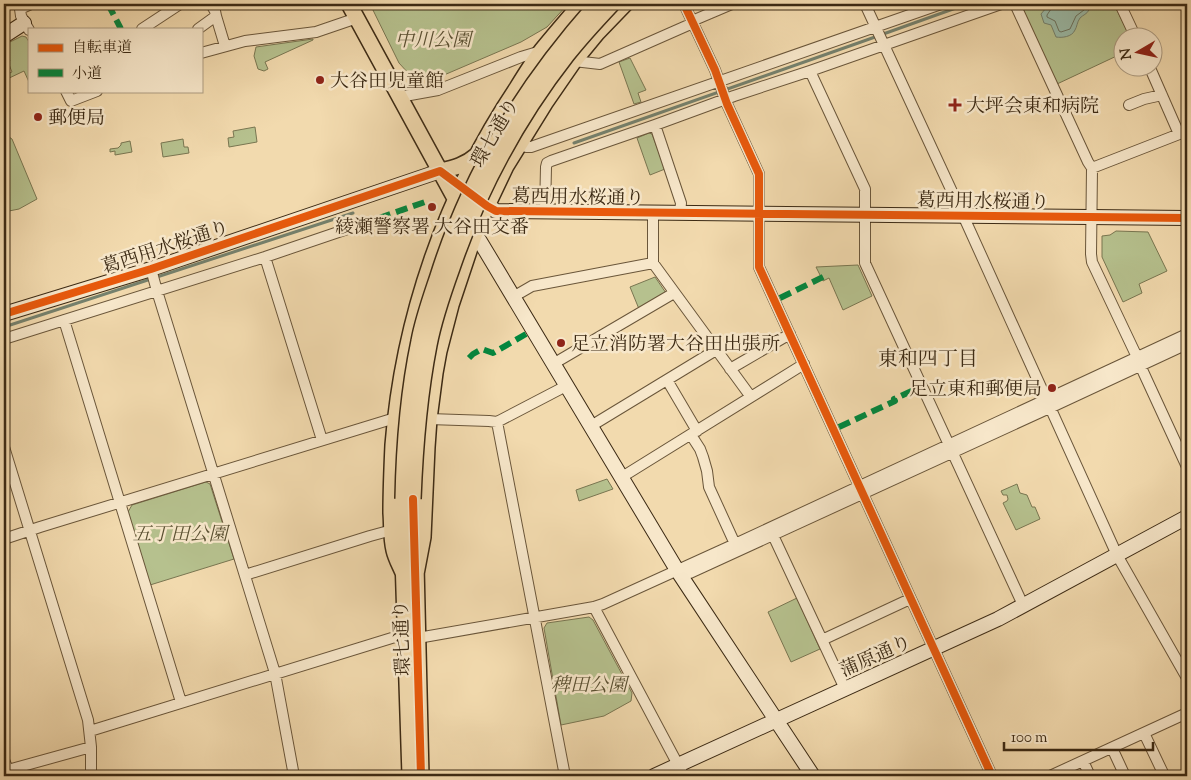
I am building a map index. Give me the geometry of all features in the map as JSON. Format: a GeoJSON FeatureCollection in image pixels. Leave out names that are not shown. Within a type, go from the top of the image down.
{"type":"FeatureCollection","features":[{"type":"Feature","properties":{"kind":"main road"},"geometry":{"type":"LineString","coordinates":[[349,4],[440,171],[458,193],[475,233]]}},
{"type":"Feature","properties":{"kind":"main road"},"geometry":{"type":"LineString","coordinates":[[410,574],[394,551],[392,530],[392,465],[395,418],[403,368],[418,304],[435,248],[458,193],[478,154],[506,105],[541,52],[581,4]]}},
{"type":"Feature","properties":{"kind":"main road","name":"環七通り"},"geometry":{"type":"LineString","coordinates":[[408,499],[406,428],[412,381],[425,316],[446,251],[486,161],[513,114],[558,49],[597,4]]}},
{"type":"Feature","properties":{"kind":"main road","name":"環七通り"},"geometry":{"type":"LineString","coordinates":[[421,776],[410,574],[402,528],[408,499],[429,343],[442,295],[466,231],[496,166],[522,120],[566,56],[612,4]]}},
{"type":"Feature","properties":{"kind":"main road"},"geometry":{"type":"LineString","coordinates":[[410,574],[423,538],[425,469],[435,373],[454,297],[475,233],[506,166],[545,103],[574,61],[597,33],[625,4]]}},
{"type":"Feature","properties":{"kind":"main road"},"geometry":{"type":"LineString","coordinates":[[440,171],[461,165],[478,154]]}},
{"type":"Feature","properties":{"kind":"main road","name":"環七通り"},"geometry":{"type":"LineString","coordinates":[[410,776],[412,637]]}},
{"type":"Feature","properties":{"kind":"street"},"geometry":{"type":"LineString","coordinates":[[4,36],[27,27],[21,16],[20,9],[32,4]]}},
{"type":"Feature","properties":{"kind":"street"},"geometry":{"type":"LineString","coordinates":[[144,28],[180,4]]}},
{"type":"Feature","properties":{"kind":"street"},"geometry":{"type":"LineString","coordinates":[[211,4],[226,46]]}},
{"type":"Feature","properties":{"kind":"street"},"geometry":{"type":"LineString","coordinates":[[684,4],[720,80],[725,99],[759,174],[759,267],[992,776]]}},
{"type":"Feature","properties":{"kind":"street"},"geometry":{"type":"LineString","coordinates":[[574,61],[600,64],[732,4]]}},
{"type":"Feature","properties":{"kind":"street"},"geometry":{"type":"LineString","coordinates":[[865,4],[1117,555],[1187,678]]}},
{"type":"Feature","properties":{"kind":"street"},"geometry":{"type":"LineString","coordinates":[[519,144],[531,147],[941,4]]}},
{"type":"Feature","properties":{"kind":"street"},"geometry":{"type":"LineString","coordinates":[[545,212],[546,167],[547,163],[551,160],[1001,4]]}},
{"type":"Feature","properties":{"kind":"street"},"geometry":{"type":"LineString","coordinates":[[1015,4],[1092,168],[1090,254],[1092,262],[1187,467]]}},
{"type":"Feature","properties":{"kind":"street"},"geometry":{"type":"LineString","coordinates":[[1120,4],[1131,28]]}},
{"type":"Feature","properties":{"kind":"street"},"geometry":{"type":"LineString","coordinates":[[199,28],[216,16]]}},
{"type":"Feature","properties":{"kind":"street"},"geometry":{"type":"LineString","coordinates":[[202,54],[256,39],[316,32],[357,18]]}},
{"type":"Feature","properties":{"kind":"street"},"geometry":{"type":"LineString","coordinates":[[400,97],[438,90],[521,57],[541,52]]}},
{"type":"Feature","properties":{"kind":"street"},"geometry":{"type":"LineString","coordinates":[[810,71],[865,189],[865,263],[1023,605]]}},
{"type":"Feature","properties":{"kind":"street"},"geometry":{"type":"LineString","coordinates":[[1092,168],[1183,132],[1154,78]]}},
{"type":"Feature","properties":{"kind":"street"},"geometry":{"type":"LineString","coordinates":[[66,92],[70,101],[94,92]]}},
{"type":"Feature","properties":{"kind":"street"},"geometry":{"type":"LineString","coordinates":[[1129,105],[1162,95]]}},
{"type":"Feature","properties":{"kind":"street"},"geometry":{"type":"LineString","coordinates":[[654,125],[680,203],[680,213]]}},
{"type":"Feature","properties":{"kind":"street","name":"葛西用水桜通り"},"geometry":{"type":"LineString","coordinates":[[4,314],[152,272],[440,171]]}},
{"type":"Feature","properties":{"kind":"street","name":"葛西用水桜通り"},"geometry":{"type":"LineString","coordinates":[[458,193],[496,211],[1187,218]]}},
{"type":"Feature","properties":{"kind":"street"},"geometry":{"type":"LineString","coordinates":[[653,213],[653,263],[751,397]]}},
{"type":"Feature","properties":{"kind":"street"},"geometry":{"type":"LineString","coordinates":[[4,339],[265,257],[362,224]]}},
{"type":"Feature","properties":{"kind":"street"},"geometry":{"type":"LineString","coordinates":[[475,233],[677,570],[813,776]]}},
{"type":"Feature","properties":{"kind":"street"},"geometry":{"type":"LineString","coordinates":[[265,257],[322,440]]}},
{"type":"Feature","properties":{"kind":"street"},"geometry":{"type":"LineString","coordinates":[[513,297],[532,286],[653,263]]}},
{"type":"Feature","properties":{"kind":"street"},"geometry":{"type":"LineString","coordinates":[[152,272],[276,673],[294,776]]}},
{"type":"Feature","properties":{"kind":"street"},"geometry":{"type":"LineString","coordinates":[[552,364],[674,293]]}},
{"type":"Feature","properties":{"kind":"street"},"geometry":{"type":"LineString","coordinates":[[64,320],[181,702]]}},
{"type":"Feature","properties":{"kind":"street"},"geometry":{"type":"LineString","coordinates":[[730,369],[790,334]]}},
{"type":"Feature","properties":{"kind":"street"},"geometry":{"type":"LineString","coordinates":[[677,570],[690,573],[772,531],[1139,361],[1187,334]]}},
{"type":"Feature","properties":{"kind":"street"},"geometry":{"type":"LineString","coordinates":[[1139,361],[1187,344]]}},
{"type":"Feature","properties":{"kind":"street"},"geometry":{"type":"LineString","coordinates":[[591,426],[716,350]]}},
{"type":"Feature","properties":{"kind":"street"},"geometry":{"type":"LineString","coordinates":[[622,478],[804,364]]}},
{"type":"Feature","properties":{"kind":"street"},"geometry":{"type":"LineString","coordinates":[[667,380],[694,433],[707,471],[708,487],[735,544]]}},
{"type":"Feature","properties":{"kind":"street"},"geometry":{"type":"LineString","coordinates":[[429,419],[497,422],[566,386]]}},
{"type":"Feature","properties":{"kind":"street"},"geometry":{"type":"LineString","coordinates":[[4,539],[395,418]]}},
{"type":"Feature","properties":{"kind":"street"},"geometry":{"type":"LineString","coordinates":[[497,422],[565,776]]}},
{"type":"Feature","properties":{"kind":"street"},"geometry":{"type":"LineString","coordinates":[[4,447],[88,720],[91,747],[91,776]]}},
{"type":"Feature","properties":{"kind":"street","name":"蒲原通り"},"geometry":{"type":"LineString","coordinates":[[654,776],[681,771],[776,720],[998,619],[1187,516]]}},
{"type":"Feature","properties":{"kind":"street"},"geometry":{"type":"LineString","coordinates":[[245,575],[392,530]]}},
{"type":"Feature","properties":{"kind":"street"},"geometry":{"type":"LineString","coordinates":[[90,731],[395,637],[412,637],[594,607],[735,544],[772,531]]}},
{"type":"Feature","properties":{"kind":"street"},"geometry":{"type":"LineString","coordinates":[[772,531],[845,689]]}},
{"type":"Feature","properties":{"kind":"street"},"geometry":{"type":"LineString","coordinates":[[822,640],[910,599]]}},
{"type":"Feature","properties":{"kind":"street"},"geometry":{"type":"LineString","coordinates":[[594,607],[681,771]]}},
{"type":"Feature","properties":{"kind":"street"},"geometry":{"type":"LineString","coordinates":[[1054,775],[1187,713]]}},
{"type":"Feature","properties":{"kind":"street"},"geometry":{"type":"LineString","coordinates":[[1144,733],[1163,773]]}},
{"type":"Feature","properties":{"kind":"street"},"geometry":{"type":"LineString","coordinates":[[4,760],[8,770],[91,747]]}},
{"type":"Feature","properties":{"kind":"street"},"geometry":{"type":"LineString","coordinates":[[1112,748],[1125,776]]}},
{"type":"Feature","properties":{"kind":"street"},"geometry":{"type":"LineString","coordinates":[[1083,761],[1090,776]]}},
{"type":"Feature","properties":{"kind":"green space","name":"中川公園"},"geometry":{"type":"Polygon","coordinates":[[[370,4],[568,4],[547,27],[521,42],[444,75],[410,75],[399,63],[370,4]]]}},
{"type":"Feature","properties":{"kind":"green space"},"geometry":{"type":"Polygon","coordinates":[[[1025,4],[1114,4],[1126,28],[1114,28],[1114,57],[1057,84],[1022,8],[1025,4]]]}},
{"type":"Feature","properties":{"kind":"green space"},"geometry":{"type":"Polygon","coordinates":[[[22,36],[26,37],[28,40],[28,80],[24,71],[5,80],[5,75],[12,72],[4,45],[22,36]]]}},
{"type":"Feature","properties":{"kind":"green space"},"geometry":{"type":"Polygon","coordinates":[[[313,39],[265,62],[268,69],[264,71],[258,69],[254,56],[256,47],[313,39]]]}},
{"type":"Feature","properties":{"kind":"green space"},"geometry":{"type":"Polygon","coordinates":[[[630,58],[646,90],[638,93],[641,102],[634,104],[619,62],[630,58]]]}},
{"type":"Feature","properties":{"kind":"green space"},"geometry":{"type":"Polygon","coordinates":[[[255,127],[257,142],[229,147],[228,138],[234,137],[233,131],[255,127]]]}},
{"type":"Feature","properties":{"kind":"green space"},"geometry":{"type":"Polygon","coordinates":[[[649,133],[652,134],[665,169],[650,175],[637,138],[649,133]]]}},
{"type":"Feature","properties":{"kind":"green space"},"geometry":{"type":"Polygon","coordinates":[[[6,135],[12,139],[37,199],[19,209],[4,212],[4,136],[6,135]]]}},
{"type":"Feature","properties":{"kind":"green space"},"geometry":{"type":"Polygon","coordinates":[[[183,139],[184,147],[188,147],[189,153],[163,157],[161,143],[183,139]]]}},
{"type":"Feature","properties":{"kind":"green space"},"geometry":{"type":"Polygon","coordinates":[[[130,141],[132,152],[115,155],[115,151],[110,152],[110,149],[118,148],[121,143],[130,141]]]}},
{"type":"Feature","properties":{"kind":"green space"},"geometry":{"type":"Polygon","coordinates":[[[1116,231],[1148,232],[1167,271],[1139,284],[1142,293],[1123,302],[1102,257],[1102,236],[1110,235],[1116,231]]]}},
{"type":"Feature","properties":{"kind":"green space"},"geometry":{"type":"Polygon","coordinates":[[[858,265],[872,296],[843,310],[829,278],[823,281],[816,267],[858,265]]]}},
{"type":"Feature","properties":{"kind":"green space"},"geometry":{"type":"Polygon","coordinates":[[[655,277],[666,293],[639,309],[630,287],[655,277]]]}},
{"type":"Feature","properties":{"kind":"green space"},"geometry":{"type":"Polygon","coordinates":[[[607,479],[613,489],[579,501],[576,490],[607,479]]]}},
{"type":"Feature","properties":{"kind":"green space","name":"五丁田公園"},"geometry":{"type":"Polygon","coordinates":[[[206,482],[210,484],[234,559],[150,585],[128,512],[132,505],[206,482]]]}},
{"type":"Feature","properties":{"kind":"green space"},"geometry":{"type":"Polygon","coordinates":[[[1017,484],[1020,493],[1027,495],[1040,519],[1016,530],[1003,503],[1008,499],[1007,495],[1003,495],[1001,491],[1017,484]]]}},
{"type":"Feature","properties":{"kind":"green space"},"geometry":{"type":"Polygon","coordinates":[[[797,598],[820,649],[791,662],[768,612],[797,598]]]}},
{"type":"Feature","properties":{"kind":"green space","name":"稗田公園"},"geometry":{"type":"Polygon","coordinates":[[[589,617],[593,620],[632,693],[631,701],[604,716],[561,725],[544,628],[547,623],[589,617]]]}},
{"type":"Feature","properties":{"kind":"water"},"geometry":{"type":"Polygon","coordinates":[[[1045,4],[1088,4],[1089,10],[1080,18],[1072,34],[1056,37],[1051,25],[1044,23],[1041,14],[1046,8],[1045,4]]]}},
{"type":"Feature","properties":{"kind":"waterway"},"geometry":{"type":"LineString","coordinates":[[574,143],[967,4]]}},
{"type":"Feature","properties":{"kind":"waterway"},"geometry":{"type":"LineString","coordinates":[[4,327],[353,213]]}},
{"type":"Feature","properties":{"kind":"marked path"},"geometry":{"type":"LineString","coordinates":[[108,4],[120,28]]}},
{"type":"Feature","properties":{"kind":"marked path"},"geometry":{"type":"LineString","coordinates":[[362,224],[425,202]]}},
{"type":"Feature","properties":{"kind":"marked path"},"geometry":{"type":"LineString","coordinates":[[780,298],[825,276]]}},
{"type":"Feature","properties":{"kind":"marked path"},"geometry":{"type":"LineString","coordinates":[[469,358],[482,349],[493,353],[526,334]]}},
{"type":"Feature","properties":{"kind":"marked path"},"geometry":{"type":"LineString","coordinates":[[839,427],[918,388]]}},
{"type":"Feature","properties":{"kind":"cycle path"},"geometry":{"type":"LineString","coordinates":[[684,4],[715,70],[727,104],[759,174],[759,267],[992,776]]}},
{"type":"Feature","properties":{"kind":"cycle path"},"geometry":{"type":"LineString","coordinates":[[4,314],[151,269],[440,171],[496,211],[1187,218]]}},
{"type":"Feature","properties":{"kind":"cycle path"},"geometry":{"type":"LineString","coordinates":[[413,499],[421,776]]}},
{"type":"Feature","properties":{"kind":"place","name":"大谷田児童館"},"geometry":{"type":"Point","coordinates":[320,80]}},
{"type":"Feature","properties":{"kind":"place","name":"大坪会東和病院"},"geometry":{"type":"Point","coordinates":[955,105]}},
{"type":"Feature","properties":{"kind":"place","name":"郵便局"},"geometry":{"type":"Point","coordinates":[38,117]}},
{"type":"Feature","properties":{"kind":"place","name":"綾瀬警察署 大谷田交番"},"geometry":{"type":"Point","coordinates":[432,207]}},
{"type":"Feature","properties":{"kind":"place","name":"足立消防署大谷田出張所"},"geometry":{"type":"Point","coordinates":[561,343]}},
{"type":"Feature","properties":{"kind":"place","name":"足立東和郵便局"},"geometry":{"type":"Point","coordinates":[1052,388]}},
{"type":"Feature","properties":{"kind":"district","name":"東和四丁目"},"geometry":{"type":"Point","coordinates":[928,358]}}]}
